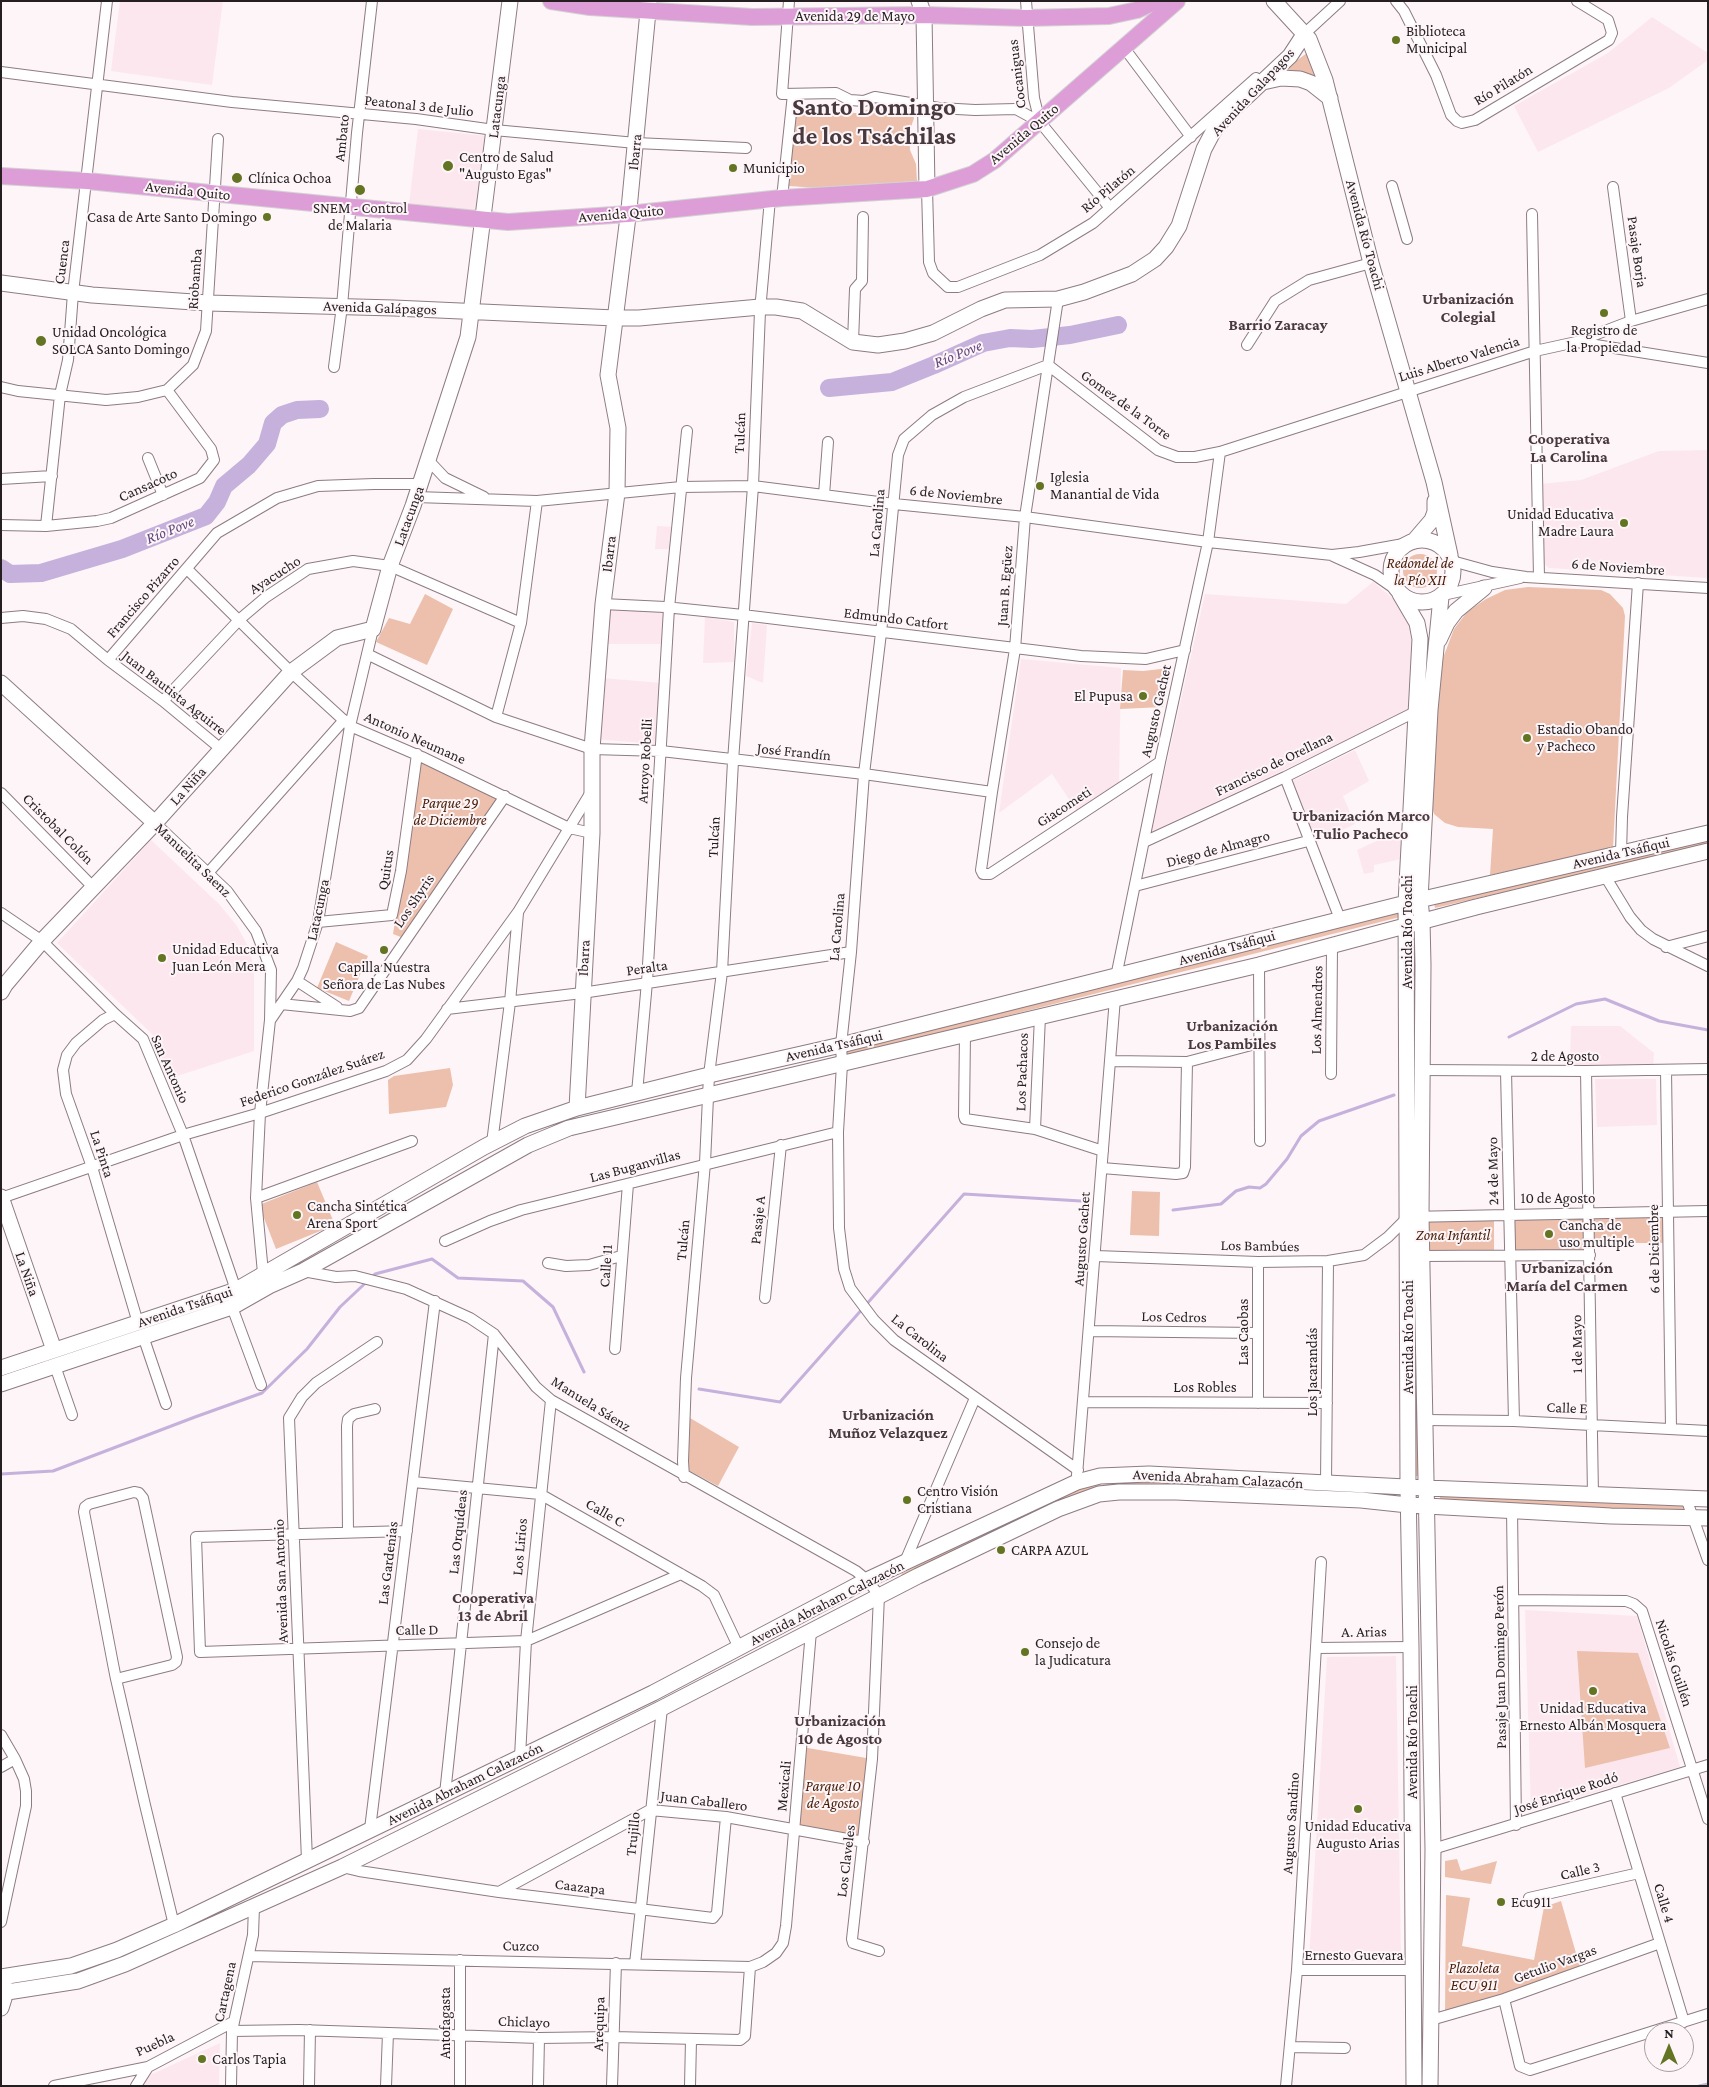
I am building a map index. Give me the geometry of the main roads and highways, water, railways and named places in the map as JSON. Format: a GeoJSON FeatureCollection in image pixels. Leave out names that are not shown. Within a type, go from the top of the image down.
{"type":"FeatureCollection","features":[{"type":"Feature","properties":{"kind":"main road","name":"Latacunga"},"geometry":{"type":"LineString","coordinates":[[373,629],[390,566],[429,461],[468,337],[510,1]]}},
{"type":"Feature","properties":{"kind":"main road","name":"Avenida 29 de Mayo"},"geometry":{"type":"LineString","coordinates":[[551,1],[590,8],[648,6],[752,17],[788,9],[924,6],[1026,18],[1093,18],[1123,14],[1158,5]]}},
{"type":"Feature","properties":{"kind":"main road","name":"Avenida Quito"},"geometry":{"type":"LineString","coordinates":[[1,176],[87,181],[508,222],[628,214],[776,198],[927,189],[973,174],[995,160],[1177,1]]}},
{"type":"Feature","properties":{"kind":"main road","name":"Avenida Río Toachi"},"geometry":{"type":"LineString","coordinates":[[1274,1],[1305,33],[1315,52],[1330,98],[1371,263],[1434,482],[1451,558]]}},
{"type":"Feature","properties":{"kind":"main road"},"geometry":{"type":"LineString","coordinates":[[1100,70],[1107,59],[1158,5]]}},
{"type":"Feature","properties":{"kind":"main road","name":"Ibarra"},"geometry":{"type":"LineString","coordinates":[[577,1108],[592,833],[592,749],[603,604],[617,493],[618,428],[608,375],[636,143],[648,6]]}},
{"type":"Feature","properties":{"kind":"main road"},"geometry":{"type":"LineString","coordinates":[[924,6],[927,189]]}},
{"type":"Feature","properties":{"kind":"main road","name":"Avenida Galapagos"},"geometry":{"type":"LineString","coordinates":[[760,307],[802,311],[853,342],[878,345],[905,341],[933,333],[981,308],[1005,300],[1056,306],[1084,292],[1132,274],[1161,252],[1179,226],[1204,149],[1213,132],[1226,116],[1290,56],[1305,33]]}},
{"type":"Feature","properties":{"kind":"main road"},"geometry":{"type":"LineString","coordinates":[[1263,82],[1281,78],[1300,79],[1316,86],[1330,98]]}},
{"type":"Feature","properties":{"kind":"main road","name":"Avenida Galápagos"},"geometry":{"type":"LineString","coordinates":[[1,283],[73,293],[208,303],[342,306],[614,318],[686,315],[760,307]]}},
{"type":"Feature","properties":{"kind":"main road","name":"Avenida Río Toachi"},"geometry":{"type":"LineString","coordinates":[[1412,542],[1432,520],[1435,512],[1434,482]]}},
{"type":"Feature","properties":{"kind":"main road"},"geometry":{"type":"LineString","coordinates":[[1426,540],[1437,543],[1451,558],[1453,579],[1442,596],[1429,602],[1419,602],[1409,600],[1399,593],[1391,576],[1392,564],[1400,549],[1412,542],[1426,540]]}},
{"type":"Feature","properties":{"kind":"main road"},"geometry":{"type":"LineString","coordinates":[[1435,650],[1450,619],[1465,603],[1484,588]]}},
{"type":"Feature","properties":{"kind":"main road","name":"Avenida Río Toachi"},"geometry":{"type":"LineString","coordinates":[[1399,593],[1419,628],[1413,901],[1422,921],[1421,1070],[1414,1216],[1408,1487],[1414,2086]]}},
{"type":"Feature","properties":{"kind":"main road","name":"Avenida Río Toachi"},"geometry":{"type":"LineString","coordinates":[[1430,2086],[1432,1849],[1422,1256],[1414,1216],[1407,925],[1413,901],[1435,650],[1442,596]]}},
{"type":"Feature","properties":{"kind":"main road","name":"La Niña"},"geometry":{"type":"LineString","coordinates":[[1,992],[5,984],[42,941],[92,886],[154,823],[291,672],[336,638],[373,629]]}},
{"type":"Feature","properties":{"kind":"main road","name":"Manuelita Saenz"},"geometry":{"type":"LineString","coordinates":[[1,683],[154,823]]}},
{"type":"Feature","properties":{"kind":"main road","name":"Avenida Tsáfiqui"},"geometry":{"type":"LineString","coordinates":[[1,1384],[55,1366],[236,1290],[492,1143],[525,1126],[577,1108],[1116,977],[1413,901],[1708,833]]}},
{"type":"Feature","properties":{"kind":"main road","name":"Avenida Tsáfiqui"},"geometry":{"type":"LineString","coordinates":[[1,1368],[54,1350],[232,1307],[269,1286],[303,1271],[528,1145],[570,1128],[1259,964],[1422,921],[1708,851]]}},
{"type":"Feature","properties":{"kind":"main road","name":"La Niña"},"geometry":{"type":"LineString","coordinates":[[1,1198],[54,1350]]}},
{"type":"Feature","properties":{"kind":"main road","name":"Avenida Abraham Calazacón"},"geometry":{"type":"LineString","coordinates":[[3,1983],[70,1966],[117,1950],[174,1925],[654,1693],[867,1580],[904,1564],[1077,1476],[1148,1474],[1326,1484],[1708,1499]]}},
{"type":"Feature","properties":{"kind":"main road","name":"Avenida Abraham Calazacón"},"geometry":{"type":"LineString","coordinates":[[3,1983],[78,1980],[125,1964],[342,1866],[662,1708],[879,1595],[1058,1509],[1099,1494],[1176,1492],[1361,1500],[1426,1506],[1701,1518]]}},
{"type":"Feature","properties":{"kind":"main road"},"geometry":{"type":"LineString","coordinates":[[1,2008],[3,1983]]}},
{"type":"Feature","properties":{"kind":"waterway","name":"Río Pove"},"geometry":{"type":"LineString","coordinates":[[829,388],[892,382],[983,343],[1010,338],[1032,339],[1070,335],[1118,325]]}},
{"type":"Feature","properties":{"kind":"waterway","name":"Río Pove"},"geometry":{"type":"LineString","coordinates":[[1,568],[10,574],[41,573],[122,549],[206,516],[217,502],[224,486],[249,465],[267,444],[273,423],[282,415],[297,410],[320,409]]}},
{"type":"Feature","properties":{"kind":"waterway"},"geometry":{"type":"LineString","coordinates":[[1509,1037],[1576,1004],[1605,999],[1659,1021],[1708,1030]]}},
{"type":"Feature","properties":{"kind":"waterway"},"geometry":{"type":"LineString","coordinates":[[1173,1210],[1221,1204],[1236,1191],[1249,1187],[1260,1188],[1266,1184],[1287,1159],[1301,1136],[1319,1121],[1394,1095]]}},
{"type":"Feature","properties":{"kind":"waterway"},"geometry":{"type":"LineString","coordinates":[[699,1389],[780,1402],[964,1194],[1081,1201]]}},
{"type":"Feature","properties":{"kind":"waterway"},"geometry":{"type":"LineString","coordinates":[[1,1474],[53,1471],[262,1393],[307,1349],[340,1307],[375,1274],[432,1259],[458,1278],[523,1281],[553,1307],[584,1372]]}},
{"type":"Feature","properties":{"kind":"waterway"},"geometry":{"type":"LineString","coordinates":[[1699,2086],[1708,2084]]}},
{"type":"Feature","properties":{"kind":"place","name":"Biblioteca Municipal"},"geometry":{"type":"Point","coordinates":[1396,40]}},
{"type":"Feature","properties":{"kind":"place","name":"Centro de Salud \"Augusto Egas\""},"geometry":{"type":"Point","coordinates":[448,166]}},
{"type":"Feature","properties":{"kind":"place","name":"Municipio"},"geometry":{"type":"Point","coordinates":[733,168]}},
{"type":"Feature","properties":{"kind":"place","name":"Clínica Ochoa"},"geometry":{"type":"Point","coordinates":[237,178]}},
{"type":"Feature","properties":{"kind":"place","name":"SNEM - Control de Malaria"},"geometry":{"type":"Point","coordinates":[360,190]}},
{"type":"Feature","properties":{"kind":"place","name":"Casa de Arte Santo Domingo"},"geometry":{"type":"Point","coordinates":[267,217]}},
{"type":"Feature","properties":{"kind":"place","name":"Registro de la Propiedad"},"geometry":{"type":"Point","coordinates":[1604,313]}},
{"type":"Feature","properties":{"kind":"place","name":"Unidad Oncológica SOLCA Santo Domingo"},"geometry":{"type":"Point","coordinates":[41,341]}},
{"type":"Feature","properties":{"kind":"place","name":"Iglesia Manantial de Vida"},"geometry":{"type":"Point","coordinates":[1040,486]}},
{"type":"Feature","properties":{"kind":"place","name":"Unidad Educativa Madre Laura"},"geometry":{"type":"Point","coordinates":[1624,523]}},
{"type":"Feature","properties":{"kind":"place","name":"El Pupusa"},"geometry":{"type":"Point","coordinates":[1143,696]}},
{"type":"Feature","properties":{"kind":"place","name":"Estadio Obando y Pacheco"},"geometry":{"type":"Point","coordinates":[1527,738]}},
{"type":"Feature","properties":{"kind":"place","name":"Capilla Nuestra Señora de Las Nubes"},"geometry":{"type":"Point","coordinates":[384,950]}},
{"type":"Feature","properties":{"kind":"place","name":"Unidad Educativa Juan León Mera"},"geometry":{"type":"Point","coordinates":[162,958]}},
{"type":"Feature","properties":{"kind":"place","name":"Cancha Sintética Arena Sport"},"geometry":{"type":"Point","coordinates":[297,1215]}},
{"type":"Feature","properties":{"kind":"place","name":"Cancha de uso multiple"},"geometry":{"type":"Point","coordinates":[1549,1234]}},
{"type":"Feature","properties":{"kind":"place","name":"Centro Visión Cristiana"},"geometry":{"type":"Point","coordinates":[907,1500]}},
{"type":"Feature","properties":{"kind":"place","name":"CARPA AZUL"},"geometry":{"type":"Point","coordinates":[1001,1550]}},
{"type":"Feature","properties":{"kind":"place","name":"Consejo de la Judicatura"},"geometry":{"type":"Point","coordinates":[1025,1652]}},
{"type":"Feature","properties":{"kind":"place","name":"Unidad Educativa Ernesto Albán Mosquera"},"geometry":{"type":"Point","coordinates":[1593,1691]}},
{"type":"Feature","properties":{"kind":"place","name":"Unidad Educativa Augusto Arias"},"geometry":{"type":"Point","coordinates":[1358,1809]}},
{"type":"Feature","properties":{"kind":"place","name":"Ecu911"},"geometry":{"type":"Point","coordinates":[1501,1902]}},
{"type":"Feature","properties":{"kind":"place","name":"Carlos Tapia"},"geometry":{"type":"Point","coordinates":[202,2059]}},
{"type":"Feature","properties":{"kind":"district","name":"Santo Domingo de los Tsáchilas"},"geometry":{"type":"Point","coordinates":[874,122]}},
{"type":"Feature","properties":{"kind":"district","name":"Urbanización Colegial"},"geometry":{"type":"Point","coordinates":[1468,308]}},
{"type":"Feature","properties":{"kind":"district","name":"Barrio Zaracay"},"geometry":{"type":"Point","coordinates":[1278,325]}},
{"type":"Feature","properties":{"kind":"district","name":"Cooperativa La Carolina"},"geometry":{"type":"Point","coordinates":[1569,448]}},
{"type":"Feature","properties":{"kind":"district","name":"Urbanización Marco Tulio Pacheco"},"geometry":{"type":"Point","coordinates":[1361,825]}},
{"type":"Feature","properties":{"kind":"district","name":"Urbanización Los Pambiles"},"geometry":{"type":"Point","coordinates":[1232,1035]}},
{"type":"Feature","properties":{"kind":"district","name":"Urbanización María del Carmen"},"geometry":{"type":"Point","coordinates":[1567,1277]}},
{"type":"Feature","properties":{"kind":"district","name":"Urbanización Muñoz Velazquez"},"geometry":{"type":"Point","coordinates":[888,1424]}},
{"type":"Feature","properties":{"kind":"district","name":"Cooperativa 13 de Abril"},"geometry":{"type":"Point","coordinates":[493,1607]}},
{"type":"Feature","properties":{"kind":"district","name":"Urbanización 10 de Agosto"},"geometry":{"type":"Point","coordinates":[840,1730]}},
{"type":"Feature","properties":{"kind":"park label","name":"Redondel de la Pío XII"},"geometry":{"type":"Point","coordinates":[1420,572]}},
{"type":"Feature","properties":{"kind":"park label","name":"Parque 29 de Diciembre"},"geometry":{"type":"Point","coordinates":[450,812]}},
{"type":"Feature","properties":{"kind":"park label","name":"Zona Infantil"},"geometry":{"type":"Point","coordinates":[1453,1235]}},
{"type":"Feature","properties":{"kind":"park label","name":"Parque 10 de Agosto"},"geometry":{"type":"Point","coordinates":[833,1794]}},
{"type":"Feature","properties":{"kind":"park label","name":"Plazoleta ECU 911"},"geometry":{"type":"Point","coordinates":[1474,1976]}}]}
